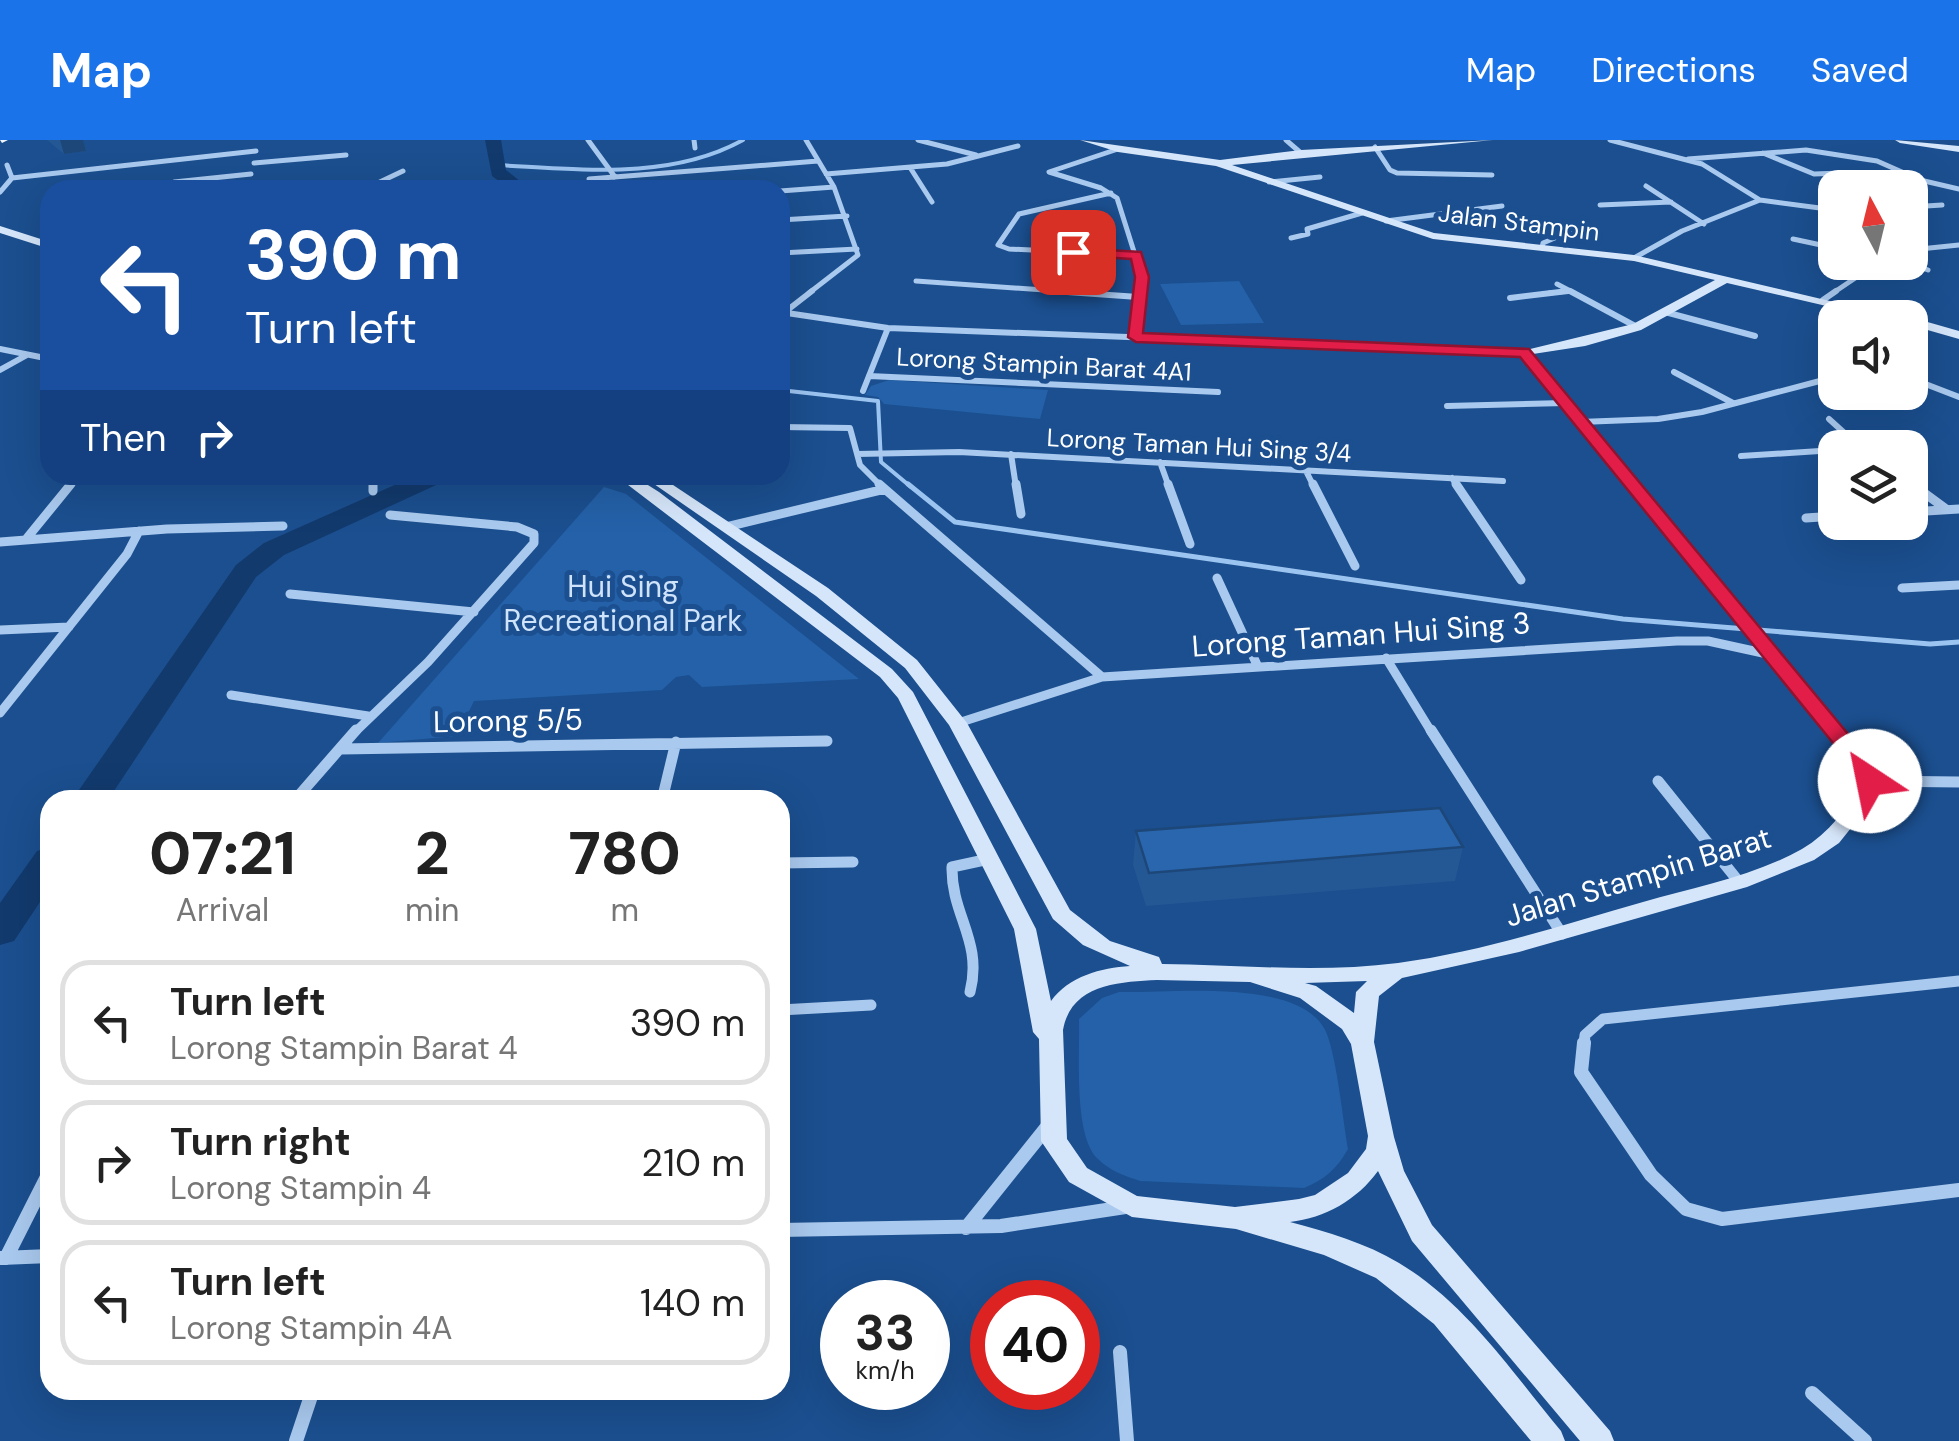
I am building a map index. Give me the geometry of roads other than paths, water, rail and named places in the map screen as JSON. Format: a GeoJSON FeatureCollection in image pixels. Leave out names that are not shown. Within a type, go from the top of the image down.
{"type":"FeatureCollection","features":[{"type":"Feature","properties":{"kind":"street"},"geometry":{"type":"LineString","coordinates":[[249,180],[260,140]]}},
{"type":"Feature","properties":{"kind":"street"},"geometry":{"type":"LineString","coordinates":[[588,140],[615,177]]}},
{"type":"Feature","properties":{"kind":"street"},"geometry":{"type":"LineString","coordinates":[[790,306],[856,258],[857,248],[834,186],[806,140]]}},
{"type":"Feature","properties":{"kind":"street"},"geometry":{"type":"LineString","coordinates":[[918,140],[982,156]]}},
{"type":"Feature","properties":{"kind":"street","name":"Jalan Stampin"},"geometry":{"type":"LineString","coordinates":[[1085,140],[1218,164],[1446,238],[1634,258],[1823,300]]}},
{"type":"Feature","properties":{"kind":"street"},"geometry":{"type":"LineString","coordinates":[[1286,140],[1301,153]]}},
{"type":"Feature","properties":{"kind":"street"},"geometry":{"type":"LineString","coordinates":[[1218,164],[1301,153],[1488,140]]}},
{"type":"Feature","properties":{"kind":"street"},"geometry":{"type":"LineString","coordinates":[[1610,140],[1688,159],[1726,176],[1760,200],[1818,208]]}},
{"type":"Feature","properties":{"kind":"street"},"geometry":{"type":"LineString","coordinates":[[1900,140],[1959,149]]}},
{"type":"Feature","properties":{"kind":"street"},"geometry":{"type":"LineString","coordinates":[[826,174],[911,168],[1018,146]]}},
{"type":"Feature","properties":{"kind":"street"},"geometry":{"type":"LineString","coordinates":[[1375,147],[1396,173],[1492,174]]}},
{"type":"Feature","properties":{"kind":"street"},"geometry":{"type":"LineString","coordinates":[[1118,149],[1049,172],[1117,198],[1142,277],[1136,337]]}},
{"type":"Feature","properties":{"kind":"street"},"geometry":{"type":"LineString","coordinates":[[1688,159],[1800,149],[1871,159],[1920,180],[1959,189]]}},
{"type":"Feature","properties":{"kind":"street"},"geometry":{"type":"LineString","coordinates":[[0,192],[12,178],[256,150]]}},
{"type":"Feature","properties":{"kind":"street"},"geometry":{"type":"LineString","coordinates":[[1762,152],[1818,174]]}},
{"type":"Feature","properties":{"kind":"street"},"geometry":{"type":"LineString","coordinates":[[254,162],[346,156]]}},
{"type":"Feature","properties":{"kind":"street"},"geometry":{"type":"LineString","coordinates":[[589,180],[818,161]]}},
{"type":"Feature","properties":{"kind":"street"},"geometry":{"type":"LineString","coordinates":[[8,165],[12,178]]}},
{"type":"Feature","properties":{"kind":"street"},"geometry":{"type":"LineString","coordinates":[[911,168],[932,202]]}},
{"type":"Feature","properties":{"kind":"street"},"geometry":{"type":"LineString","coordinates":[[385,180],[404,171]]}},
{"type":"Feature","properties":{"kind":"street"},"geometry":{"type":"LineString","coordinates":[[193,180],[250,174]]}},
{"type":"Feature","properties":{"kind":"street"},"geometry":{"type":"LineString","coordinates":[[1268,182],[1320,176]]}},
{"type":"Feature","properties":{"kind":"street"},"geometry":{"type":"LineString","coordinates":[[790,190],[834,186]]}},
{"type":"Feature","properties":{"kind":"street"},"geometry":{"type":"LineString","coordinates":[[1646,186],[1704,224]]}},
{"type":"Feature","properties":{"kind":"street"},"geometry":{"type":"LineString","coordinates":[[1112,193],[1019,214],[998,245],[1009,250],[1137,255]]}},
{"type":"Feature","properties":{"kind":"street"},"geometry":{"type":"LineString","coordinates":[[1634,258],[1760,200]]}},
{"type":"Feature","properties":{"kind":"street"},"geometry":{"type":"LineString","coordinates":[[1600,205],[1671,202]]}},
{"type":"Feature","properties":{"kind":"street"},"geometry":{"type":"LineString","coordinates":[[1386,220],[1502,206]]}},
{"type":"Feature","properties":{"kind":"street"},"geometry":{"type":"LineString","coordinates":[[1928,206],[1942,206]]}},
{"type":"Feature","properties":{"kind":"street"},"geometry":{"type":"LineString","coordinates":[[1291,238],[1308,234],[1306,229],[1362,213]]}},
{"type":"Feature","properties":{"kind":"street"},"geometry":{"type":"LineString","coordinates":[[790,219],[846,216]]}},
{"type":"Feature","properties":{"kind":"street"},"geometry":{"type":"LineString","coordinates":[[0,219],[40,233]]}},
{"type":"Feature","properties":{"kind":"street"},"geometry":{"type":"LineString","coordinates":[[1542,248],[1543,243],[1571,231]]}},
{"type":"Feature","properties":{"kind":"street"},"geometry":{"type":"LineString","coordinates":[[0,232],[40,243]]}},
{"type":"Feature","properties":{"kind":"street"},"geometry":{"type":"LineString","coordinates":[[1793,239],[1818,244]]}},
{"type":"Feature","properties":{"kind":"street"},"geometry":{"type":"LineString","coordinates":[[1928,248],[1959,245]]}},
{"type":"Feature","properties":{"kind":"street"},"geometry":{"type":"LineString","coordinates":[[790,252],[857,248]]}},
{"type":"Feature","properties":{"kind":"street"},"geometry":{"type":"LineString","coordinates":[[790,313],[888,328],[1524,352],[1585,342],[1637,327],[1726,279]]}},
{"type":"Feature","properties":{"kind":"street"},"geometry":{"type":"LineString","coordinates":[[1823,300],[1852,280]]}},
{"type":"Feature","properties":{"kind":"street"},"geometry":{"type":"LineString","coordinates":[[916,281],[1138,297]]}},
{"type":"Feature","properties":{"kind":"street"},"geometry":{"type":"LineString","coordinates":[[1557,284],[1637,327]]}},
{"type":"Feature","properties":{"kind":"street"},"geometry":{"type":"LineString","coordinates":[[1510,298],[1569,291]]}},
{"type":"Feature","properties":{"kind":"street"},"geometry":{"type":"LineString","coordinates":[[1665,312],[1755,336]]}},
{"type":"Feature","properties":{"kind":"street"},"geometry":{"type":"LineString","coordinates":[[1928,326],[1959,335]]}},
{"type":"Feature","properties":{"kind":"street"},"geometry":{"type":"LineString","coordinates":[[862,391],[888,328]]}},
{"type":"Feature","properties":{"kind":"street"},"geometry":{"type":"LineString","coordinates":[[0,349],[40,356]]}},
{"type":"Feature","properties":{"kind":"street"},"geometry":{"type":"LineString","coordinates":[[1524,352],[1856,756],[1870,781],[1959,782]]}},
{"type":"Feature","properties":{"kind":"street"},"geometry":{"type":"LineString","coordinates":[[0,370],[28,354]]}},
{"type":"Feature","properties":{"kind":"street"},"geometry":{"type":"LineString","coordinates":[[1674,372],[1734,404]]}},
{"type":"Feature","properties":{"kind":"street","name":"Lorong Stampin Barat 4A1"},"geometry":{"type":"LineString","coordinates":[[869,376],[1218,392]]}},
{"type":"Feature","properties":{"kind":"street"},"geometry":{"type":"LineString","coordinates":[[1580,422],[1658,419],[1818,382]]}},
{"type":"Feature","properties":{"kind":"street"},"geometry":{"type":"LineString","coordinates":[[1928,385],[1959,397]]}},
{"type":"Feature","properties":{"kind":"street"},"geometry":{"type":"LineString","coordinates":[[1447,406],[1565,403]]}},
{"type":"Feature","properties":{"kind":"street"},"geometry":{"type":"LineString","coordinates":[[1829,419],[1841,430]]}},
{"type":"Feature","properties":{"kind":"street"},"geometry":{"type":"LineString","coordinates":[[790,427],[850,428],[856,434],[863,470],[1102,677]]}},
{"type":"Feature","properties":{"kind":"street"},"geometry":{"type":"LineString","coordinates":[[1741,456],[1818,451]]}},
{"type":"Feature","properties":{"kind":"street","name":"Lorong Taman Hui Sing 3/4"},"geometry":{"type":"LineString","coordinates":[[861,454],[1011,454],[1503,481]]}},
{"type":"Feature","properties":{"kind":"street"},"geometry":{"type":"LineString","coordinates":[[1011,454],[1021,514]]}},
{"type":"Feature","properties":{"kind":"street"},"geometry":{"type":"LineString","coordinates":[[1160,462],[1190,544]]}},
{"type":"Feature","properties":{"kind":"street"},"geometry":{"type":"LineString","coordinates":[[1306,471],[1356,566]]}},
{"type":"Feature","properties":{"kind":"street"},"geometry":{"type":"LineString","coordinates":[[1452,478],[1521,580]]}},
{"type":"Feature","properties":{"kind":"street"},"geometry":{"type":"LineString","coordinates":[[27,538],[70,485]]}},
{"type":"Feature","properties":{"kind":"street"},"geometry":{"type":"LineString","coordinates":[[372,485],[372,491]]}},
{"type":"Feature","properties":{"kind":"street"},"geometry":{"type":"LineString","coordinates":[[638,485],[886,673],[906,696],[1024,930],[1051,1074]]}},
{"type":"Feature","properties":{"kind":"street"},"geometry":{"type":"LineString","coordinates":[[663,485],[822,592],[886,643],[938,694],[958,723],[1061,914],[1078,933],[1129,959],[1199,973]]}},
{"type":"Feature","properties":{"kind":"street"},"geometry":{"type":"LineString","coordinates":[[726,527],[885,489]]}},
{"type":"Feature","properties":{"kind":"street"},"geometry":{"type":"LineString","coordinates":[[1928,496],[1947,510]]}},
{"type":"Feature","properties":{"kind":"street"},"geometry":{"type":"LineString","coordinates":[[1928,511],[1959,509]]}},
{"type":"Feature","properties":{"kind":"street"},"geometry":{"type":"LineString","coordinates":[[304,790],[368,716],[428,662],[534,543],[534,534],[517,527],[390,515]]}},
{"type":"Feature","properties":{"kind":"street"},"geometry":{"type":"LineString","coordinates":[[1806,518],[1818,517]]}},
{"type":"Feature","properties":{"kind":"street"},"geometry":{"type":"LineString","coordinates":[[0,542],[139,531],[283,526]]}},
{"type":"Feature","properties":{"kind":"street"},"geometry":{"type":"LineString","coordinates":[[0,712],[128,554],[139,531]]}},
{"type":"Feature","properties":{"kind":"street"},"geometry":{"type":"LineString","coordinates":[[1217,578],[1258,667]]}},
{"type":"Feature","properties":{"kind":"street"},"geometry":{"type":"LineString","coordinates":[[1902,588],[1959,585]]}},
{"type":"Feature","properties":{"kind":"street"},"geometry":{"type":"LineString","coordinates":[[290,594],[474,612]]}},
{"type":"Feature","properties":{"kind":"street"},"geometry":{"type":"LineString","coordinates":[[0,630],[69,627]]}},
{"type":"Feature","properties":{"kind":"street","name":"Lorong Taman Hui Sing 3"},"geometry":{"type":"LineString","coordinates":[[958,723],[1102,677],[1677,640],[1744,646],[1774,656]]}},
{"type":"Feature","properties":{"kind":"street"},"geometry":{"type":"LineString","coordinates":[[1386,658],[1562,934]]}},
{"type":"Feature","properties":{"kind":"street"},"geometry":{"type":"LineString","coordinates":[[232,695],[368,716]]}},
{"type":"Feature","properties":{"kind":"street","name":"Lorong 5/5"},"geometry":{"type":"LineString","coordinates":[[341,750],[827,741]]}},
{"type":"Feature","properties":{"kind":"street"},"geometry":{"type":"LineString","coordinates":[[664,790],[676,742]]}},
{"type":"Feature","properties":{"kind":"street"},"geometry":{"type":"LineString","coordinates":[[1658,781],[1740,882]]}},
{"type":"Feature","properties":{"kind":"street","name":"Jalan Stampin Barat"},"geometry":{"type":"LineString","coordinates":[[1255,974],[1399,971],[1562,934],[1740,882],[1808,855],[1832,838],[1861,802],[1870,781]]}},
{"type":"Feature","properties":{"kind":"street"},"geometry":{"type":"LineString","coordinates":[[970,992],[978,972],[952,867],[988,859]]}},
{"type":"Feature","properties":{"kind":"street"},"geometry":{"type":"LineString","coordinates":[[790,863],[853,862]]}},
{"type":"Feature","properties":{"kind":"street"},"geometry":{"type":"LineString","coordinates":[[1399,971],[1368,992],[1363,1044],[1391,1171],[1422,1233],[1599,1441]]}},
{"type":"Feature","properties":{"kind":"street"},"geometry":{"type":"LineString","coordinates":[[1132,1206],[1078,1174],[1054,1141],[1054,1014],[1076,989],[1109,975],[1255,974],[1283,981],[1332,1006],[1352,1023],[1363,1044]]}},
{"type":"Feature","properties":{"kind":"street"},"geometry":{"type":"LineString","coordinates":[[1959,981],[1602,1019],[1585,1035],[1581,1072],[1651,1175],[1686,1209],[1722,1219],[1959,1190]]}},
{"type":"Feature","properties":{"kind":"street"},"geometry":{"type":"LineString","coordinates":[[790,1009],[871,1005]]}},
{"type":"Feature","properties":{"kind":"street"},"geometry":{"type":"LineString","coordinates":[[966,1228],[1052,1122]]}},
{"type":"Feature","properties":{"kind":"street"},"geometry":{"type":"LineString","coordinates":[[1235,1218],[1323,1203],[1371,1166],[1381,1136]]}},
{"type":"Feature","properties":{"kind":"street"},"geometry":{"type":"LineString","coordinates":[[3,1258],[40,1190]]}},
{"type":"Feature","properties":{"kind":"street"},"geometry":{"type":"LineString","coordinates":[[790,1230],[966,1228],[1073,1221],[1132,1206],[1235,1218],[1340,1248],[1401,1279],[1435,1306],[1550,1441]]}},
{"type":"Feature","properties":{"kind":"street"},"geometry":{"type":"LineString","coordinates":[[3,1258],[40,1256]]}},
{"type":"Feature","properties":{"kind":"street"},"geometry":{"type":"LineString","coordinates":[[1120,1352],[1127,1441]]}},
{"type":"Feature","properties":{"kind":"street"},"geometry":{"type":"LineString","coordinates":[[1812,1392],[1864,1441]]}},
{"type":"Feature","properties":{"kind":"street"},"geometry":{"type":"LineString","coordinates":[[296,1441],[310,1400]]}},
{"type":"Feature","properties":{"kind":"waterway"},"geometry":{"type":"LineString","coordinates":[[493,140],[498,172],[509,180]]}},
{"type":"Feature","properties":{"kind":"waterway"},"geometry":{"type":"LineString","coordinates":[[496,165],[591,170],[654,167],[715,153],[743,140]]}},
{"type":"Feature","properties":{"kind":"waterway"},"geometry":{"type":"LineString","coordinates":[[790,391],[878,401],[881,462],[911,487]]}},
{"type":"Feature","properties":{"kind":"waterway"},"geometry":{"type":"LineString","coordinates":[[908,484],[955,522],[1623,619],[1930,644],[1959,642]]}},
{"type":"Feature","properties":{"kind":"waterway"},"geometry":{"type":"LineString","coordinates":[[97,790],[246,571],[274,549],[416,485]]}},
{"type":"Feature","properties":{"kind":"waterway"},"geometry":{"type":"LineString","coordinates":[[0,932],[40,874]]}},
{"type":"Feature","properties":{"kind":"park label","name":"Hui Sing Recreational Park"},"geometry":{"type":"Point","coordinates":[623,604]}}]}
